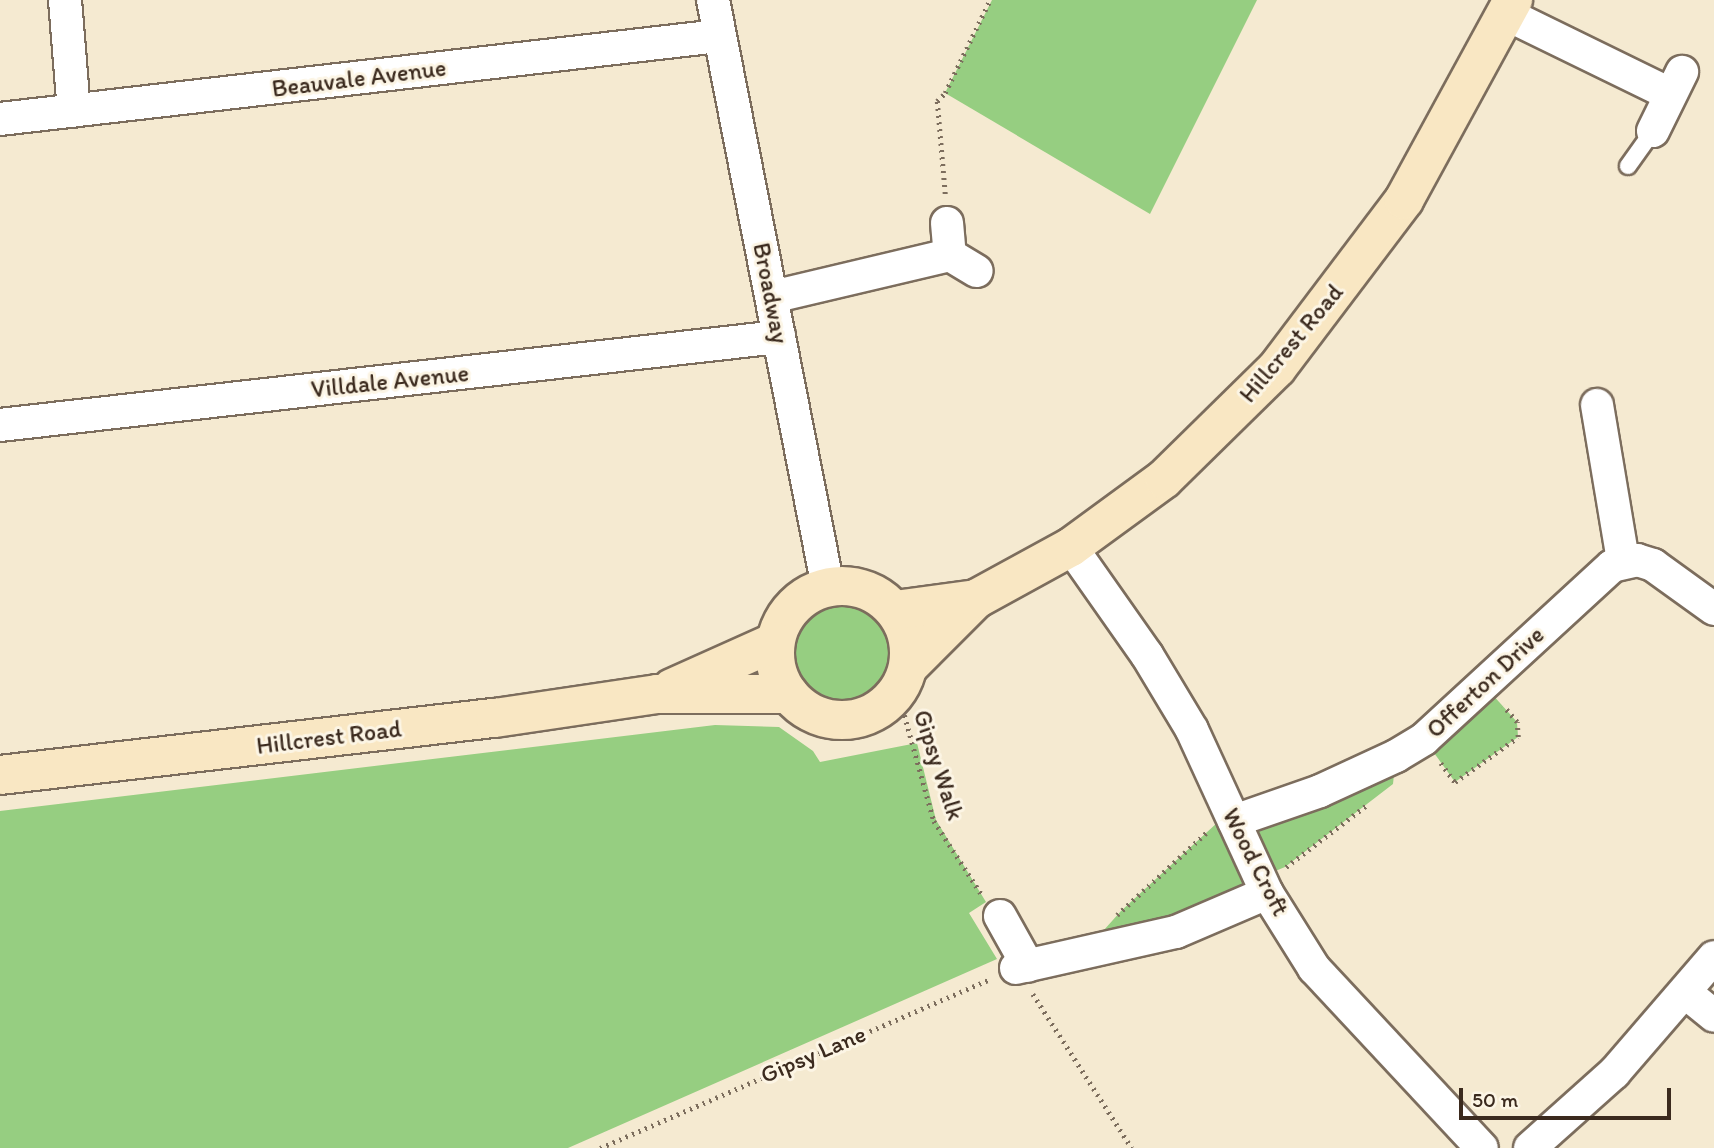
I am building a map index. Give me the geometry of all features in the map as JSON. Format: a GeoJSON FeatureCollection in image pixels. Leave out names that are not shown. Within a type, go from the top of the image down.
{"type":"FeatureCollection","features":[{"type":"Feature","properties":{"kind":"main road","name":"Hillcrest Road"},"geometry":{"type":"LineString","coordinates":[[657,694],[775,642],[775,661],[789,694],[804,709],[823,718],[844,720],[865,716],[883,706],[903,678],[976,598],[1071,547],[1164,479],[1278,368],[1404,200],[1509,7]]}},
{"type":"Feature","properties":{"kind":"main road"},"geometry":{"type":"LineString","coordinates":[[775,642],[782,623],[793,606],[809,594],[828,587],[847,585],[865,589],[881,597],[895,610],[907,636],[903,678]]}},
{"type":"Feature","properties":{"kind":"main road","name":"Hillcrest Road"},"geometry":{"type":"LineString","coordinates":[[895,610],[976,598]]}},
{"type":"Feature","properties":{"kind":"main road","name":"Hillcrest Road"},"geometry":{"type":"LineString","coordinates":[[0,775],[495,718],[657,694],[789,694]]}},
{"type":"Feature","properties":{"kind":"street"},"geometry":{"type":"LineString","coordinates":[[65,0],[74,111]]}},
{"type":"Feature","properties":{"kind":"street","name":"Broadway"},"geometry":{"type":"LineString","coordinates":[[713,0],[828,587]]}},
{"type":"Feature","properties":{"kind":"street"},"geometry":{"type":"LineString","coordinates":[[1509,7],[1676,83],[1653,131]]}},
{"type":"Feature","properties":{"kind":"street","name":"Beauvale Avenue"},"geometry":{"type":"LineString","coordinates":[[0,119],[718,36]]}},
{"type":"Feature","properties":{"kind":"street"},"geometry":{"type":"LineString","coordinates":[[947,223],[950,255]]}},
{"type":"Feature","properties":{"kind":"street"},"geometry":{"type":"LineString","coordinates":[[772,297],[950,255],[977,271]]}},
{"type":"Feature","properties":{"kind":"street","name":"Villdale Avenue"},"geometry":{"type":"LineString","coordinates":[[0,425],[779,337]]}},
{"type":"Feature","properties":{"kind":"street"},"geometry":{"type":"LineString","coordinates":[[1597,405],[1623,561],[1653,565],[1714,609]]}},
{"type":"Feature","properties":{"kind":"street","name":"Wood Croft"},"geometry":{"type":"LineString","coordinates":[[1071,547],[1147,655],[1192,730],[1264,885],[1314,968],[1482,1148]]}},
{"type":"Feature","properties":{"kind":"street","name":"Offerton Drive"},"geometry":{"type":"LineString","coordinates":[[1232,816],[1320,791],[1396,756],[1424,739],[1612,565],[1623,561]]}},
{"type":"Feature","properties":{"kind":"street"},"geometry":{"type":"LineString","coordinates":[[1000,916],[1022,967],[1086,950],[1176,932],[1264,885]]}},
{"type":"Feature","properties":{"kind":"street"},"geometry":{"type":"LineString","coordinates":[[1530,1148],[1614,1073],[1686,993],[1714,957]]}},
{"type":"Feature","properties":{"kind":"street"},"geometry":{"type":"LineString","coordinates":[[1686,993],[1714,1016]]}},
{"type":"Feature","properties":{"kind":"lane"},"geometry":{"type":"LineString","coordinates":[[1628,166],[1653,131]]}},
{"type":"Feature","properties":{"kind":"path"},"geometry":{"type":"LineString","coordinates":[[947,223],[937,101],[945,93],[990,0]]}},
{"type":"Feature","properties":{"kind":"path","name":"Gipsy Walk"},"geometry":{"type":"LineString","coordinates":[[903,678],[934,821],[987,904],[1000,916]]}},
{"type":"Feature","properties":{"kind":"path"},"geometry":{"type":"LineString","coordinates":[[1424,739],[1455,782],[1518,737],[1517,722],[1483,684]]}},
{"type":"Feature","properties":{"kind":"path"},"geometry":{"type":"LineString","coordinates":[[1264,885],[1372,801]]}},
{"type":"Feature","properties":{"kind":"path"},"geometry":{"type":"LineString","coordinates":[[1086,950],[1121,911],[1232,816]]}},
{"type":"Feature","properties":{"kind":"path"},"geometry":{"type":"LineString","coordinates":[[1022,967],[1132,1148]]}},
{"type":"Feature","properties":{"kind":"path","name":"Gipsy Lane"},"geometry":{"type":"LineString","coordinates":[[600,1148],[1022,967]]}},
{"type":"Feature","properties":{"kind":"green space"},"geometry":{"type":"Polygon","coordinates":[[[992,0],[1257,0],[1150,214],[945,93],[992,0]]]}},
{"type":"Feature","properties":{"kind":"green space"},"geometry":{"type":"Polygon","coordinates":[[[842,586],[868,591],[889,606],[904,627],[909,653],[904,679],[889,700],[868,715],[842,720],[816,715],[795,700],[780,679],[775,653],[780,627],[795,606],[816,591],[842,586]]]}},
{"type":"Feature","properties":{"kind":"green space"},"geometry":{"type":"Polygon","coordinates":[[[1483,684],[1517,722],[1518,737],[1455,782],[1424,739],[1483,684]]]}},
{"type":"Feature","properties":{"kind":"green space"},"geometry":{"type":"Polygon","coordinates":[[[715,725],[779,727],[813,751],[820,762],[917,743],[936,820],[986,902],[969,913],[997,959],[568,1148],[0,1148],[0,811],[715,725]]]}},
{"type":"Feature","properties":{"kind":"green space"},"geometry":{"type":"Polygon","coordinates":[[[1396,756],[1393,784],[1285,867],[1261,877],[1267,893],[1086,950],[1121,911],[1230,811],[1396,756]]]}}]}
